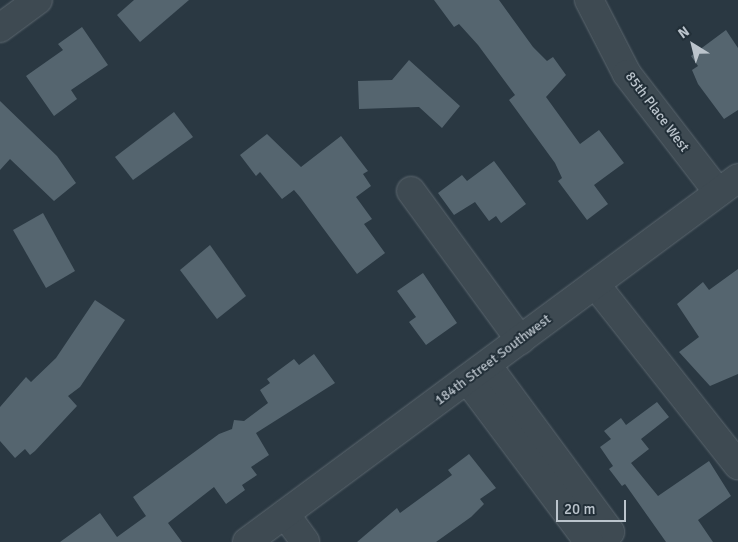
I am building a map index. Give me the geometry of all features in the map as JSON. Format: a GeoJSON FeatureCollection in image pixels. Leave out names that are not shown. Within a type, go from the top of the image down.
{"type":"FeatureCollection","features":[{"type":"Feature","properties":{"kind":"street"},"geometry":{"type":"LineString","coordinates":[[0,28],[38,0]]}},
{"type":"Feature","properties":{"kind":"street","name":"85th Place West"},"geometry":{"type":"LineString","coordinates":[[590,0],[627,74],[728,185]]}},
{"type":"Feature","properties":{"kind":"street","name":"184th Street Southwest"},"geometry":{"type":"LineString","coordinates":[[247,542],[728,185]]}},
{"type":"Feature","properties":{"kind":"street"},"geometry":{"type":"LineString","coordinates":[[411,191],[520,340]]}},
{"type":"Feature","properties":{"kind":"street"},"geometry":{"type":"LineString","coordinates":[[595,284],[738,465]]}},
{"type":"Feature","properties":{"kind":"street"},"geometry":{"type":"LineString","coordinates":[[477,372],[590,542]]}},
{"type":"Feature","properties":{"kind":"street"},"geometry":{"type":"LineString","coordinates":[[477,372],[610,532],[599,542]]}},
{"type":"Feature","properties":{"kind":"street"},"geometry":{"type":"LineString","coordinates":[[284,514],[305,542]]}},
{"type":"Feature","properties":{"kind":"building"},"geometry":{"type":"Polygon","coordinates":[[[134,0],[189,0],[140,42],[117,15],[134,0]]]}},
{"type":"Feature","properties":{"kind":"building"},"geometry":{"type":"Polygon","coordinates":[[[434,0],[499,0],[533,47],[547,61],[553,57],[566,75],[546,97],[580,144],[599,130],[624,163],[594,185],[608,204],[587,220],[558,181],[562,178],[555,163],[509,100],[515,95],[478,45],[459,24],[454,27],[434,0]]]}},
{"type":"Feature","properties":{"kind":"building"},"geometry":{"type":"Polygon","coordinates":[[[82,27],[108,65],[71,90],[77,99],[54,116],[26,76],[63,50],[58,44],[82,27]]]}},
{"type":"Feature","properties":{"kind":"building"},"geometry":{"type":"Polygon","coordinates":[[[726,30],[738,48],[738,110],[724,119],[698,84],[692,70],[698,66],[691,56],[726,30]]]}},
{"type":"Feature","properties":{"kind":"building"},"geometry":{"type":"Polygon","coordinates":[[[409,60],[460,106],[442,128],[419,107],[359,109],[358,81],[392,80],[409,60]]]}},
{"type":"Feature","properties":{"kind":"building"},"geometry":{"type":"Polygon","coordinates":[[[0,101],[57,156],[76,183],[54,201],[10,159],[0,170],[0,101]]]}},
{"type":"Feature","properties":{"kind":"building"},"geometry":{"type":"Polygon","coordinates":[[[174,112],[193,137],[133,180],[115,157],[174,112]]]}},
{"type":"Feature","properties":{"kind":"building"},"geometry":{"type":"Polygon","coordinates":[[[267,134],[301,167],[341,136],[368,171],[363,174],[371,186],[356,197],[372,219],[364,224],[385,253],[357,274],[294,190],[282,199],[260,172],[256,176],[240,155],[267,134]]]}},
{"type":"Feature","properties":{"kind":"building"},"geometry":{"type":"Polygon","coordinates":[[[494,161],[526,204],[501,223],[496,216],[489,221],[475,202],[454,215],[438,193],[462,175],[467,181],[494,161]]]}},
{"type":"Feature","properties":{"kind":"building"},"geometry":{"type":"Polygon","coordinates":[[[43,213],[75,271],[46,288],[13,230],[43,213]]]}},
{"type":"Feature","properties":{"kind":"building"},"geometry":{"type":"Polygon","coordinates":[[[210,245],[246,296],[217,319],[180,270],[210,245]]]}},
{"type":"Feature","properties":{"kind":"building"},"geometry":{"type":"Polygon","coordinates":[[[738,269],[738,374],[710,386],[679,352],[699,337],[677,304],[703,282],[709,290],[738,269]]]}},
{"type":"Feature","properties":{"kind":"building"},"geometry":{"type":"Polygon","coordinates":[[[423,273],[457,323],[426,345],[409,322],[416,317],[397,291],[423,273]]]}},
{"type":"Feature","properties":{"kind":"building"},"geometry":{"type":"Polygon","coordinates":[[[95,300],[125,320],[80,387],[68,396],[77,406],[35,451],[30,455],[25,449],[15,458],[0,441],[0,407],[26,377],[31,382],[56,358],[95,300]]]}},
{"type":"Feature","properties":{"kind":"building"},"geometry":{"type":"Polygon","coordinates":[[[314,354],[335,383],[256,433],[269,455],[251,467],[257,475],[242,485],[245,490],[226,504],[214,487],[168,523],[182,542],[60,542],[100,513],[117,537],[146,516],[133,497],[219,434],[232,429],[234,420],[244,421],[268,403],[260,390],[270,383],[267,379],[294,359],[299,365],[314,354]]]}},
{"type":"Feature","properties":{"kind":"building"},"geometry":{"type":"Polygon","coordinates":[[[657,402],[669,417],[641,439],[649,449],[631,463],[658,496],[709,461],[731,496],[698,520],[713,542],[666,542],[625,484],[622,486],[609,469],[613,466],[600,447],[611,439],[604,431],[621,418],[626,425],[657,402]]]}},
{"type":"Feature","properties":{"kind":"building"},"geometry":{"type":"Polygon","coordinates":[[[469,454],[496,488],[480,499],[484,504],[471,517],[436,542],[357,542],[397,508],[400,513],[452,475],[448,470],[469,454]]]}}]}
